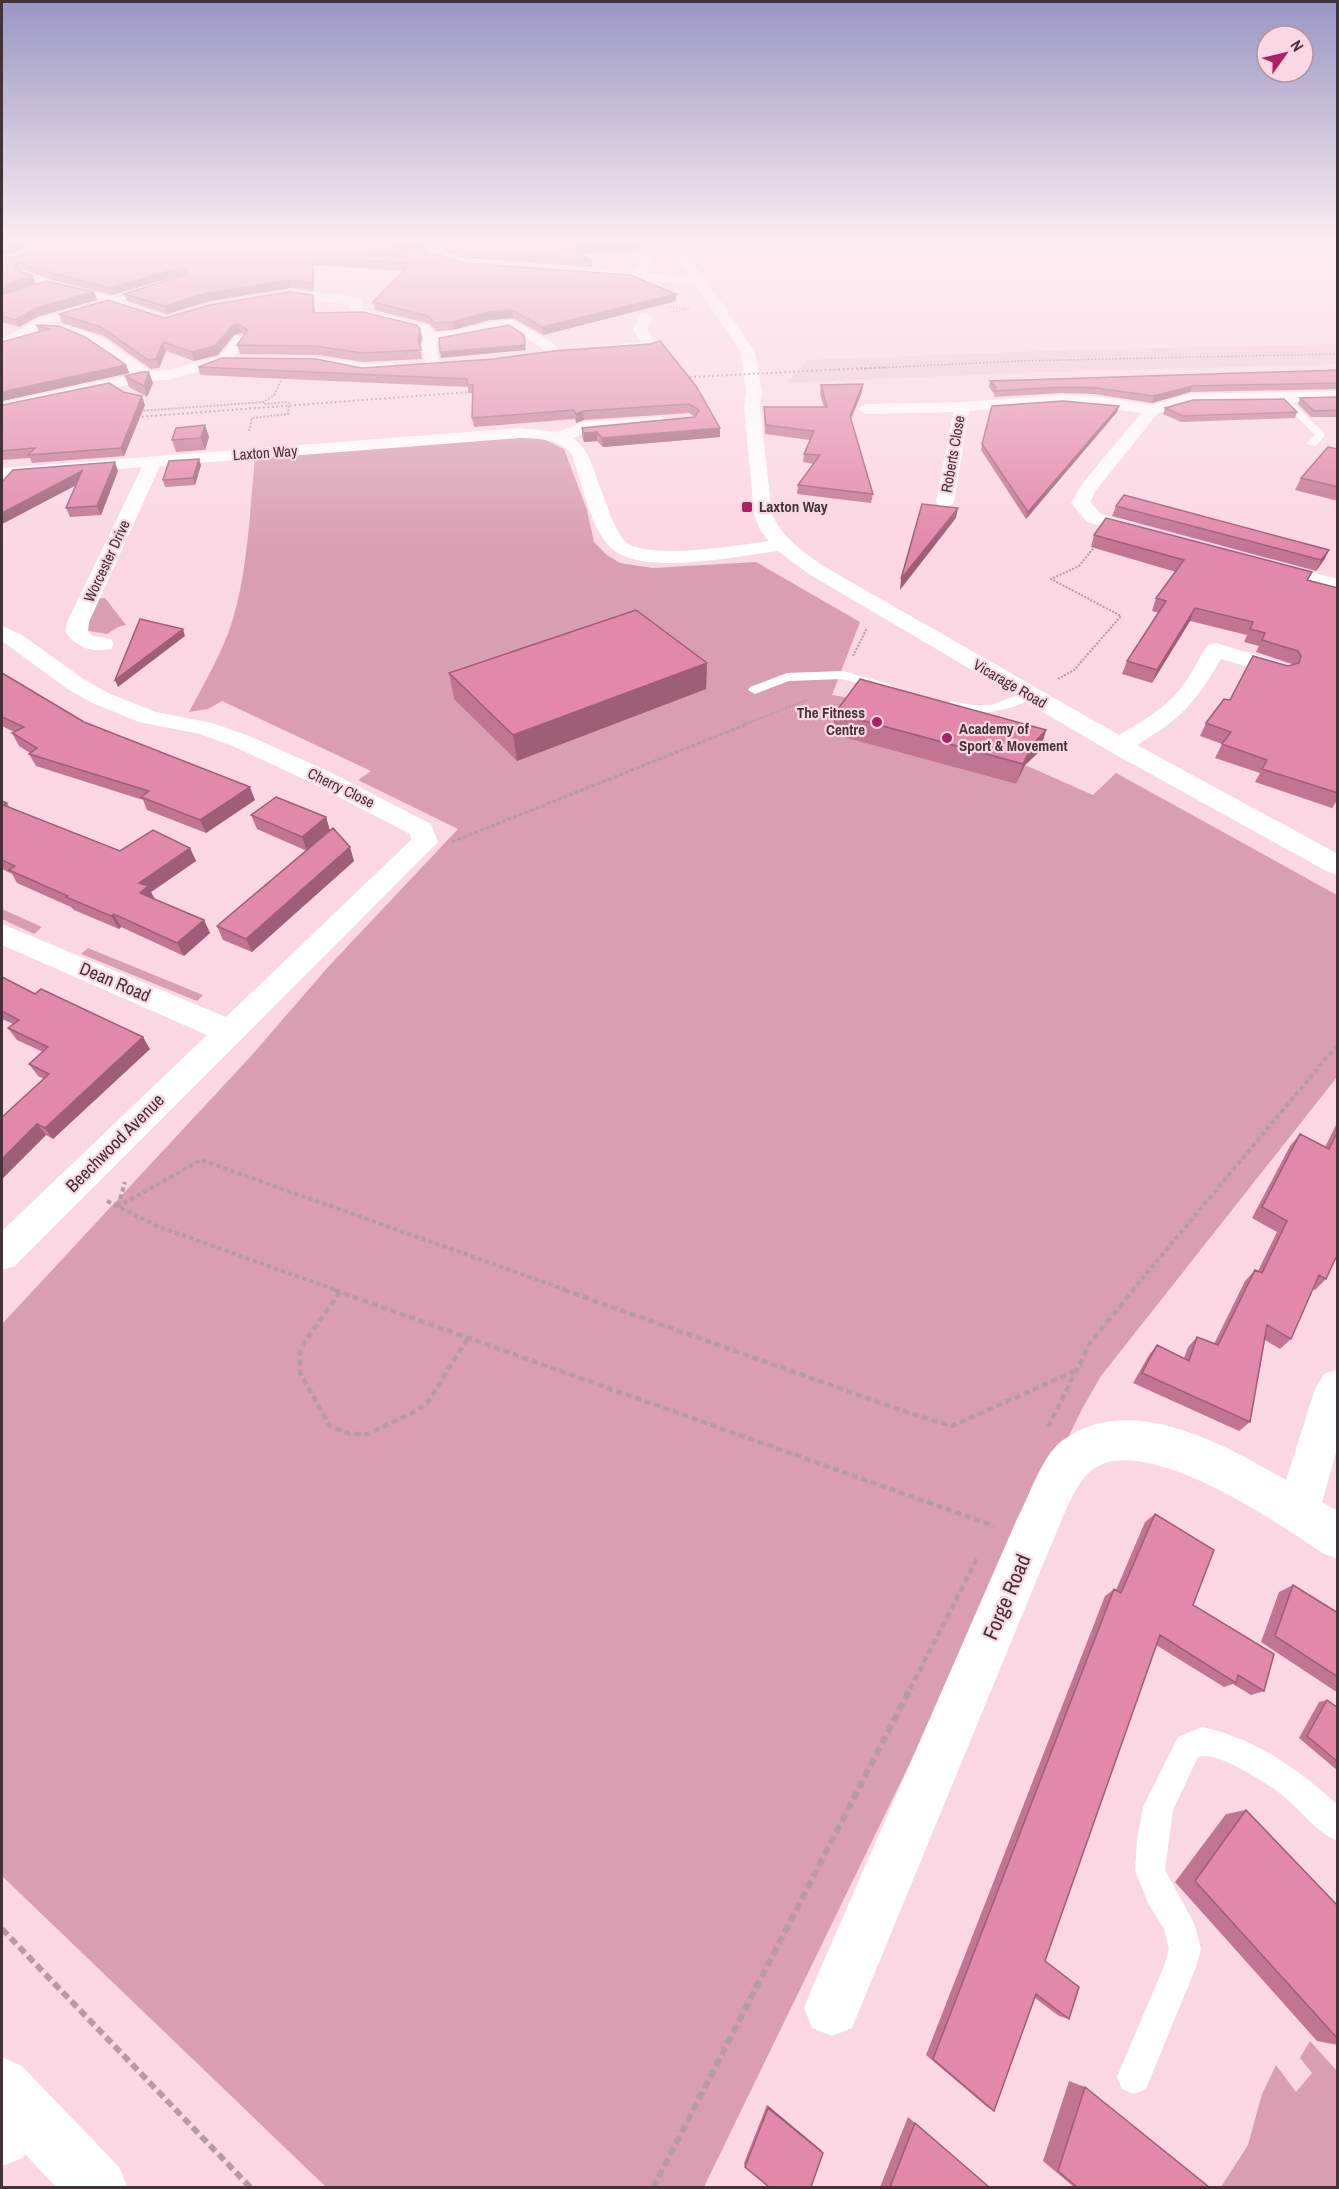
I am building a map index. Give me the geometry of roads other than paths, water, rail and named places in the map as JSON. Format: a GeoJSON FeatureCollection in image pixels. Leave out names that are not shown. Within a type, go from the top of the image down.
{"type":"FeatureCollection","features":[{"type":"Feature","properties":{"kind":"street"},"geometry":{"type":"LineString","coordinates":[[104,345],[146,376]]}},
{"type":"Feature","properties":{"kind":"street"},"geometry":{"type":"LineString","coordinates":[[224,360],[236,345]]}},
{"type":"Feature","properties":{"kind":"street"},"geometry":{"type":"LineString","coordinates":[[286,362],[318,361],[364,369],[427,365],[429,345]]}},
{"type":"Feature","properties":{"kind":"street"},"geometry":{"type":"LineString","coordinates":[[529,356],[558,353],[547,345]]}},
{"type":"Feature","properties":{"kind":"street"},"geometry":{"type":"LineString","coordinates":[[597,350],[650,345]]}},
{"type":"Feature","properties":{"kind":"street"},"geometry":{"type":"LineString","coordinates":[[743,345],[748,352],[754,393],[752,407],[763,514],[770,530],[782,545]]}},
{"type":"Feature","properties":{"kind":"street"},"geometry":{"type":"LineString","coordinates":[[2,408],[146,376],[167,375],[224,360],[245,361]]}},
{"type":"Feature","properties":{"kind":"street","name":"Roberts Close"},"geometry":{"type":"LineString","coordinates":[[861,392],[867,414],[1061,400],[1094,401],[1152,410]]}},
{"type":"Feature","properties":{"kind":"street"},"geometry":{"type":"LineString","coordinates":[[1159,538],[1094,518],[1080,503],[1088,488],[1152,410],[1190,399],[1338,396]]}},
{"type":"Feature","properties":{"kind":"street","name":"Roberts Close"},"geometry":{"type":"LineString","coordinates":[[945,502],[962,406]]}},
{"type":"Feature","properties":{"kind":"street"},"geometry":{"type":"LineString","coordinates":[[560,438],[584,427],[678,421]]}},
{"type":"Feature","properties":{"kind":"street","name":"Laxton Way"},"geometry":{"type":"LineString","coordinates":[[2,473],[520,433],[560,438]]}},
{"type":"Feature","properties":{"kind":"street"},"geometry":{"type":"LineString","coordinates":[[560,438],[569,442],[579,453],[612,537],[623,550],[639,556],[682,556],[782,545]]}},
{"type":"Feature","properties":{"kind":"street","name":"Worcester Drive"},"geometry":{"type":"LineString","coordinates":[[103,644],[86,642],[77,633],[78,621],[153,462]]}},
{"type":"Feature","properties":{"kind":"street","name":"Vicarage Road"},"geometry":{"type":"LineString","coordinates":[[782,545],[836,582],[1029,696],[1338,866]]}},
{"type":"Feature","properties":{"kind":"street"},"geometry":{"type":"LineString","coordinates":[[1254,563],[1338,585]]}},
{"type":"Feature","properties":{"kind":"street","name":"Cherry Close"},"geometry":{"type":"LineString","coordinates":[[2,632],[67,680],[98,698],[134,712],[162,720],[197,725],[233,738],[340,787],[422,830],[425,842],[228,1031]]}},
{"type":"Feature","properties":{"kind":"street"},"geometry":{"type":"LineString","coordinates":[[1118,746],[1152,726],[1177,705],[1194,687],[1216,650],[1282,670]]}},
{"type":"Feature","properties":{"kind":"street","name":"Dean Road"},"geometry":{"type":"LineString","coordinates":[[2,934],[228,1031]]}},
{"type":"Feature","properties":{"kind":"street","name":"Beechwood Avenue"},"geometry":{"type":"LineString","coordinates":[[2,1254],[228,1031]]}},
{"type":"Feature","properties":{"kind":"street"},"geometry":{"type":"LineString","coordinates":[[1298,1511],[1329,1403],[1338,1388]]}},
{"type":"Feature","properties":{"kind":"street","name":"Forge Road"},"geometry":{"type":"LineString","coordinates":[[832,2008],[1033,1535],[1064,1473],[1078,1455],[1101,1442],[1125,1439],[1156,1443],[1230,1471],[1338,1537]]}},
{"type":"Feature","properties":{"kind":"street"},"geometry":{"type":"LineString","coordinates":[[8,2110],[98,2187]]}},
{"type":"Feature","properties":{"kind":"lane"},"geometry":{"type":"LineString","coordinates":[[111,384],[124,393]]}},
{"type":"Feature","properties":{"kind":"lane"},"geometry":{"type":"LineString","coordinates":[[1282,398],[1321,435],[1311,444]]}},
{"type":"Feature","properties":{"kind":"lane"},"geometry":{"type":"LineString","coordinates":[[755,690],[787,677],[843,675],[898,690]]}},
{"type":"Feature","properties":{"kind":"lane"},"geometry":{"type":"LineString","coordinates":[[941,702],[974,712],[1002,708],[1029,696]]}},
{"type":"Feature","properties":{"kind":"lane"},"geometry":{"type":"LineString","coordinates":[[1134,2077],[1180,1967],[1185,1949],[1178,1923],[1160,1894],[1150,1871],[1152,1840],[1158,1806],[1188,1747],[1202,1741],[1221,1745],[1263,1765],[1292,1784],[1338,1826]]}},
{"type":"Feature","properties":{"kind":"railway"},"geometry":{"type":"LineString","coordinates":[[857,369],[1018,361],[1338,354]]}},
{"type":"Feature","properties":{"kind":"railway"},"geometry":{"type":"LineString","coordinates":[[672,378],[887,367]]}},
{"type":"Feature","properties":{"kind":"railway"},"geometry":{"type":"LineString","coordinates":[[124,418],[483,391]]}},
{"type":"Feature","properties":{"kind":"place","name":"Laxton Way"},"geometry":{"type":"Point","coordinates":[747,507]}},
{"type":"Feature","properties":{"kind":"place","name":"The Fitness Centre"},"geometry":{"type":"Point","coordinates":[877,722]}},
{"type":"Feature","properties":{"kind":"place","name":"Academy of Sport & Movement"},"geometry":{"type":"Point","coordinates":[947,738]}}]}
